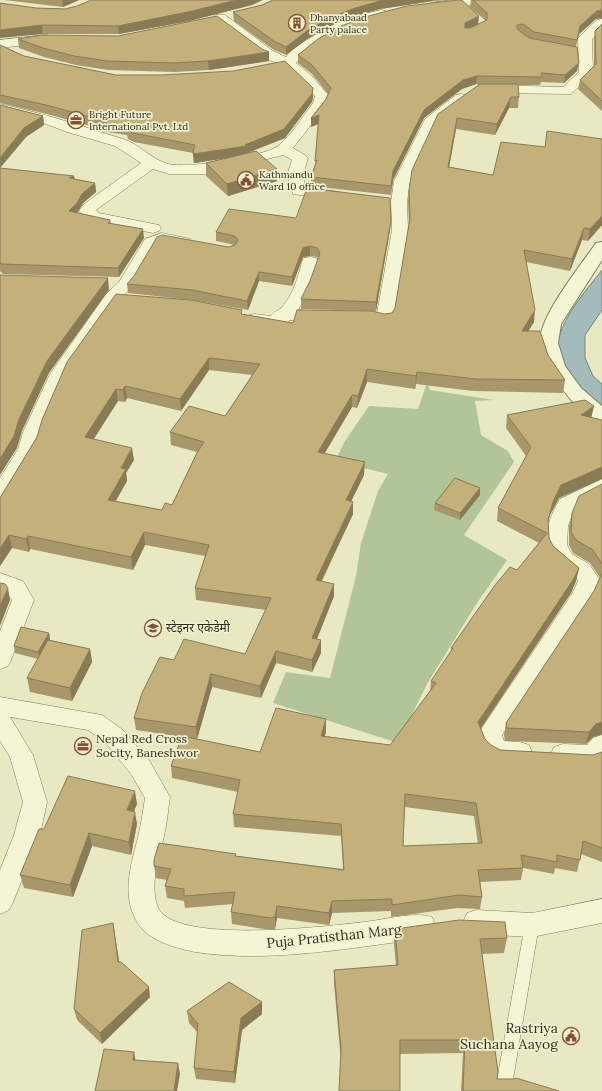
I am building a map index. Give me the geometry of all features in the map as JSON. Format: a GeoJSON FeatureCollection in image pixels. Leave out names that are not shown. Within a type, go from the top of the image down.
{"type":"FeatureCollection","features":[{"type":"Feature","properties":{"kind":"street"},"geometry":{"type":"LineString","coordinates":[[421,8],[464,6],[481,0]]}},
{"type":"Feature","properties":{"kind":"street"},"geometry":{"type":"LineString","coordinates":[[264,67],[288,63],[299,50],[344,23],[392,11]]}},
{"type":"Feature","properties":{"kind":"street"},"geometry":{"type":"LineString","coordinates":[[0,108],[43,118],[72,129],[120,143],[150,163],[169,169],[208,170],[276,153],[290,144],[320,104],[322,96],[306,78],[288,63],[268,54],[214,19],[238,13]]}},
{"type":"Feature","properties":{"kind":"street"},"geometry":{"type":"LineString","coordinates":[[236,315],[281,323],[280,316],[285,315],[374,317],[384,320],[400,230],[402,181],[430,122],[468,93],[484,89],[566,92],[586,73],[580,52],[585,38],[602,23]]}},
{"type":"Feature","properties":{"kind":"street"},"geometry":{"type":"LineString","coordinates":[[0,44],[59,39]]}},
{"type":"Feature","properties":{"kind":"street"},"geometry":{"type":"LineString","coordinates":[[0,47],[18,54]]}},
{"type":"Feature","properties":{"kind":"street"},"geometry":{"type":"LineString","coordinates":[[283,149],[300,158],[295,175],[298,191],[345,196]]}},
{"type":"Feature","properties":{"kind":"street"},"geometry":{"type":"LineString","coordinates":[[150,163],[87,211],[94,217],[153,228]]}},
{"type":"Feature","properties":{"kind":"street"},"geometry":{"type":"LineString","coordinates":[[384,200],[400,202]]}},
{"type":"Feature","properties":{"kind":"street"},"geometry":{"type":"LineString","coordinates":[[0,494],[28,450],[33,432],[58,374],[108,291],[126,284],[151,242],[156,239],[162,238],[199,245]]}},
{"type":"Feature","properties":{"kind":"street"},"geometry":{"type":"LineString","coordinates":[[602,247],[552,324],[549,343],[556,367],[574,392],[602,416]]}},
{"type":"Feature","properties":{"kind":"street"},"geometry":{"type":"LineString","coordinates":[[285,315],[294,305],[295,299],[303,287],[310,262]]}},
{"type":"Feature","properties":{"kind":"street"},"geometry":{"type":"LineString","coordinates":[[108,291],[135,301]]}},
{"type":"Feature","properties":{"kind":"street"},"geometry":{"type":"LineString","coordinates":[[602,486],[567,504],[558,526],[556,546],[565,559],[581,569],[589,580],[582,597],[490,734],[492,744],[498,751],[589,756],[595,754],[602,745]]}},
{"type":"Feature","properties":{"kind":"street"},"geometry":{"type":"LineString","coordinates":[[0,581],[14,587],[23,600],[0,660]]}},
{"type":"Feature","properties":{"kind":"street","name":"Puja Pratisthan Marg"},"geometry":{"type":"LineString","coordinates":[[0,706],[94,722],[115,737],[140,767],[158,797],[148,848],[141,872],[141,896],[148,917],[160,928],[189,939],[261,944],[342,938],[457,921],[532,925],[602,911]]}},
{"type":"Feature","properties":{"kind":"street"},"geometry":{"type":"LineString","coordinates":[[0,722],[21,755],[34,802],[27,835],[0,902]]}},
{"type":"Feature","properties":{"kind":"lane"},"geometry":{"type":"LineString","coordinates":[[503,1091],[532,925]]}},
{"type":"Feature","properties":{"kind":"green space"},"geometry":{"type":"Polygon","coordinates":[[[427,383],[430,390],[494,400],[475,401],[481,435],[508,451],[514,462],[464,535],[507,560],[477,603],[427,684],[398,743],[273,703],[286,672],[330,678],[356,576],[361,543],[378,491],[388,474],[335,461],[345,441],[369,406],[418,409],[427,383]]]}},
{"type":"Feature","properties":{"kind":"water"},"geometry":{"type":"Polygon","coordinates":[[[602,270],[602,310],[585,335],[585,358],[593,376],[602,384],[602,409],[580,389],[568,374],[559,356],[558,347],[562,327],[574,306],[602,270]]]}},
{"type":"Feature","properties":{"kind":"building"},"geometry":{"type":"Polygon","coordinates":[[[90,0],[237,0],[188,12],[118,26],[42,25],[0,30],[0,3],[36,8],[65,9],[77,6],[90,0]]]}},
{"type":"Feature","properties":{"kind":"building"},"geometry":{"type":"Polygon","coordinates":[[[273,0],[384,0],[355,8],[330,18],[307,31],[286,47],[274,41],[233,12],[262,5],[273,0]]]}},
{"type":"Feature","properties":{"kind":"building"},"geometry":{"type":"Polygon","coordinates":[[[462,0],[479,16],[465,23],[465,28],[470,28],[487,20],[487,13],[473,0],[602,0],[602,10],[597,11],[580,26],[577,40],[534,32],[523,24],[517,25],[517,29],[529,38],[577,47],[579,63],[565,75],[541,73],[542,77],[477,76],[463,80],[424,110],[393,171],[391,186],[311,177],[317,160],[315,161],[319,115],[311,118],[326,99],[331,88],[312,65],[298,55],[318,39],[339,27],[361,18],[407,6],[462,0]]]}},
{"type":"Feature","properties":{"kind":"building"},"geometry":{"type":"Polygon","coordinates":[[[217,16],[262,49],[269,52],[208,61],[175,63],[107,61],[74,56],[43,48],[18,39],[42,35],[118,36],[217,16]]]}},
{"type":"Feature","properties":{"kind":"building"},"geometry":{"type":"Polygon","coordinates":[[[602,24],[602,101],[580,80],[596,64],[595,31],[602,24]]]}},
{"type":"Feature","properties":{"kind":"building"},"geometry":{"type":"Polygon","coordinates":[[[0,45],[24,56],[116,75],[161,75],[233,71],[285,61],[313,88],[312,94],[284,129],[245,145],[247,146],[193,154],[195,145],[133,133],[127,130],[133,128],[100,122],[101,120],[46,105],[0,95],[0,45]]]}},
{"type":"Feature","properties":{"kind":"building"},"geometry":{"type":"Polygon","coordinates":[[[480,84],[518,84],[519,97],[511,97],[497,124],[457,118],[448,167],[493,175],[501,142],[545,147],[547,131],[602,139],[602,216],[590,229],[584,228],[572,259],[524,250],[535,310],[522,331],[540,331],[548,355],[565,380],[475,379],[417,372],[416,376],[367,369],[358,396],[352,395],[318,452],[365,462],[346,500],[353,502],[316,580],[334,584],[312,638],[321,640],[312,660],[276,651],[260,686],[211,674],[196,727],[134,718],[142,693],[160,657],[174,660],[184,639],[245,654],[271,598],[195,588],[209,545],[144,532],[131,557],[28,536],[26,539],[9,535],[0,549],[0,498],[37,437],[42,420],[67,362],[116,294],[191,300],[242,310],[241,314],[293,323],[297,310],[372,311],[384,314],[392,313],[395,308],[410,218],[409,190],[412,170],[438,114],[480,84]],[[209,358],[180,399],[125,386],[123,390],[116,389],[85,437],[132,448],[121,468],[126,469],[108,500],[162,510],[165,503],[172,505],[197,453],[204,442],[170,432],[189,406],[225,416],[260,364],[209,358]]]}},
{"type":"Feature","properties":{"kind":"building"},"geometry":{"type":"Polygon","coordinates":[[[0,105],[43,116],[24,128],[0,158],[0,105]]]}},
{"type":"Feature","properties":{"kind":"building"},"geometry":{"type":"Polygon","coordinates":[[[256,151],[277,169],[227,184],[206,163],[256,151]]]}},
{"type":"Feature","properties":{"kind":"building"},"geometry":{"type":"Polygon","coordinates":[[[0,168],[74,176],[69,178],[95,183],[82,194],[77,203],[69,211],[110,220],[108,223],[143,229],[118,268],[1,264],[0,168]]]}},
{"type":"Feature","properties":{"kind":"building"},"geometry":{"type":"Polygon","coordinates":[[[307,188],[390,198],[391,221],[376,302],[301,299],[310,281],[320,253],[317,248],[310,246],[303,248],[292,277],[259,272],[247,301],[192,290],[127,284],[134,276],[157,237],[162,235],[228,247],[235,245],[238,240],[235,236],[216,232],[229,209],[296,218],[307,188]]]}},
{"type":"Feature","properties":{"kind":"building"},"geometry":{"type":"Polygon","coordinates":[[[0,275],[108,278],[47,361],[19,419],[14,436],[0,459],[0,275]]]}},
{"type":"Feature","properties":{"kind":"building"},"geometry":{"type":"Polygon","coordinates":[[[585,400],[594,406],[581,415],[602,420],[602,467],[561,485],[553,502],[548,520],[549,538],[553,546],[579,568],[573,580],[478,722],[485,739],[491,745],[500,750],[593,755],[602,752],[602,848],[583,841],[580,860],[557,855],[557,862],[521,855],[523,868],[478,870],[482,897],[459,895],[392,905],[392,899],[332,901],[329,913],[277,906],[275,917],[270,918],[231,912],[235,892],[184,896],[184,889],[165,886],[171,869],[154,866],[154,860],[159,843],[236,854],[235,856],[344,870],[341,824],[233,814],[240,780],[171,766],[182,736],[260,752],[276,708],[326,719],[321,736],[390,745],[436,683],[431,681],[453,648],[451,648],[495,585],[510,567],[517,570],[547,533],[498,508],[531,447],[507,415],[585,400]],[[405,794],[403,846],[482,843],[476,803],[405,794]]]}},
{"type":"Feature","properties":{"kind":"building"},"geometry":{"type":"Polygon","coordinates":[[[455,478],[480,488],[460,513],[435,503],[455,478]]]}},
{"type":"Feature","properties":{"kind":"building"},"geometry":{"type":"Polygon","coordinates":[[[602,484],[602,564],[593,550],[576,540],[571,532],[572,513],[579,496],[602,484]]]}},
{"type":"Feature","properties":{"kind":"building"},"geometry":{"type":"Polygon","coordinates":[[[602,573],[602,722],[596,724],[589,732],[507,728],[506,723],[594,591],[602,573]]]}},
{"type":"Feature","properties":{"kind":"building"},"geometry":{"type":"Polygon","coordinates":[[[0,583],[5,584],[8,588],[0,606],[0,583]]]}},
{"type":"Feature","properties":{"kind":"building"},"geometry":{"type":"Polygon","coordinates":[[[21,627],[49,633],[38,652],[14,646],[21,627]]]}},
{"type":"Feature","properties":{"kind":"building"},"geometry":{"type":"Polygon","coordinates":[[[48,640],[90,649],[70,688],[27,678],[48,640]]]}},
{"type":"Feature","properties":{"kind":"building"},"geometry":{"type":"Polygon","coordinates":[[[68,776],[135,791],[127,810],[135,812],[129,842],[89,833],[70,885],[20,875],[39,829],[44,829],[68,776]]]}},
{"type":"Feature","properties":{"kind":"building"},"geometry":{"type":"Polygon","coordinates":[[[459,920],[505,922],[507,938],[480,939],[498,1072],[497,1079],[516,1078],[559,1091],[463,1091],[465,1040],[400,1040],[400,1091],[339,1091],[341,1049],[334,970],[398,965],[395,929],[459,920]]]}},
{"type":"Feature","properties":{"kind":"building"},"geometry":{"type":"Polygon","coordinates":[[[113,923],[118,962],[121,962],[149,987],[100,1033],[74,1009],[82,930],[113,923]]]}},
{"type":"Feature","properties":{"kind":"building"},"geometry":{"type":"Polygon","coordinates":[[[229,982],[262,1002],[241,1018],[234,1072],[194,1068],[198,1024],[187,1011],[229,982]]]}},
{"type":"Feature","properties":{"kind":"building"},"geometry":{"type":"Polygon","coordinates":[[[104,1049],[134,1052],[133,1060],[178,1063],[174,1091],[95,1091],[104,1049]]]}},
{"type":"Feature","properties":{"kind":"place","name":"Dhanyabaad Party palace"},"geometry":{"type":"Point","coordinates":[297,23]}},
{"type":"Feature","properties":{"kind":"place","name":"Bright Future International Pvt. Ltd"},"geometry":{"type":"Point","coordinates":[76,120]}},
{"type":"Feature","properties":{"kind":"place","name":"Kathmandu Ward 10 office"},"geometry":{"type":"Point","coordinates":[246,180]}},
{"type":"Feature","properties":{"kind":"place","name":"स्टेइनर एकेडेमी"},"geometry":{"type":"Point","coordinates":[153,628]}},
{"type":"Feature","properties":{"kind":"place","name":"Nepal Red Cross Socity, Baneshwor"},"geometry":{"type":"Point","coordinates":[83,746]}},
{"type":"Feature","properties":{"kind":"place","name":"Rastriya Suchana Aayog"},"geometry":{"type":"Point","coordinates":[571,1036]}}]}
